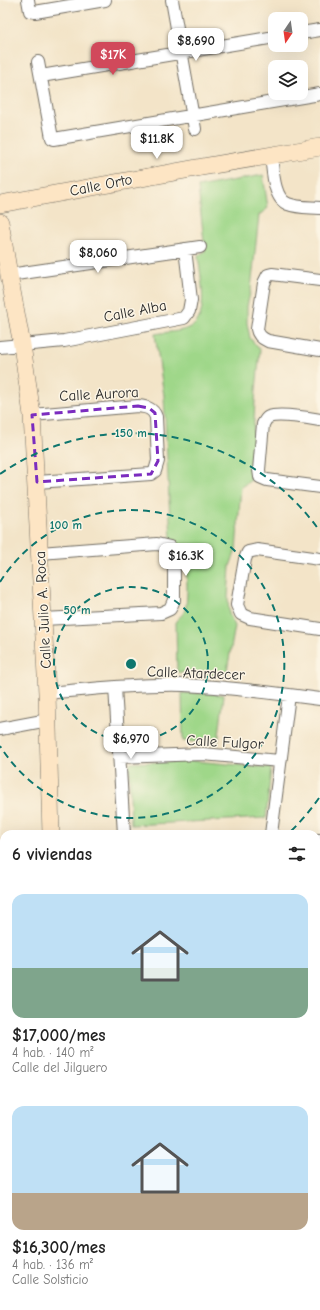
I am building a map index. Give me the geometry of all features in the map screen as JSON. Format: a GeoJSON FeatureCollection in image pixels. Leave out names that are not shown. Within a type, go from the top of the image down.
{"type":"FeatureCollection","features":[{"type":"Feature","properties":{"kind":"street"},"geometry":{"type":"LineString","coordinates":[[28,0],[32,12],[105,0]]}},
{"type":"Feature","properties":{"kind":"street"},"geometry":{"type":"LineString","coordinates":[[172,0],[195,129]]}},
{"type":"Feature","properties":{"kind":"street"},"geometry":{"type":"LineString","coordinates":[[308,32],[320,30]]}},
{"type":"Feature","properties":{"kind":"street"},"geometry":{"type":"LineString","coordinates":[[41,76],[268,38]]}},
{"type":"Feature","properties":{"kind":"street"},"geometry":{"type":"LineString","coordinates":[[38,62],[53,139],[320,94]]}},
{"type":"Feature","properties":{"kind":"street","name":"Calle Orto"},"geometry":{"type":"LineString","coordinates":[[0,204],[194,168],[320,147]]}},
{"type":"Feature","properties":{"kind":"street"},"geometry":{"type":"LineString","coordinates":[[271,155],[276,186],[280,199],[286,204],[320,208]]}},
{"type":"Feature","properties":{"kind":"street","name":"Calle Julio A. Roca"},"geometry":{"type":"LineString","coordinates":[[0,222],[22,345],[32,414],[37,482],[47,693],[51,830]]}},
{"type":"Feature","properties":{"kind":"street"},"geometry":{"type":"LineString","coordinates":[[9,275],[200,247]]}},
{"type":"Feature","properties":{"kind":"street","name":"Calle Alba"},"geometry":{"type":"LineString","coordinates":[[0,348],[64,341],[184,318],[190,311],[191,300],[185,249]]}},
{"type":"Feature","properties":{"kind":"street"},"geometry":{"type":"LineString","coordinates":[[320,280],[272,274],[268,275],[264,283],[257,328],[258,334],[262,338],[320,350]]}},
{"type":"Feature","properties":{"kind":"street","name":"Calle Aurora"},"geometry":{"type":"LineString","coordinates":[[32,414],[138,406],[149,408],[155,413],[156,417],[158,461],[155,471],[151,474],[37,482]]}},
{"type":"Feature","properties":{"kind":"street"},"geometry":{"type":"LineString","coordinates":[[320,420],[278,415],[266,419],[263,424],[258,470],[260,477],[266,480],[320,487]]}},
{"type":"Feature","properties":{"kind":"street"},"geometry":{"type":"LineString","coordinates":[[40,553],[157,544],[170,547],[174,555],[174,600],[170,609],[166,612],[161,614],[43,618]]}},
{"type":"Feature","properties":{"kind":"street"},"geometry":{"type":"LineString","coordinates":[[320,559],[257,550],[248,552],[245,559],[237,605],[241,614],[245,616],[320,629]]}},
{"type":"Feature","properties":{"kind":"street","name":"Calle Atardecer"},"geometry":{"type":"LineString","coordinates":[[47,693],[115,687],[182,685],[320,699]]}},
{"type":"Feature","properties":{"kind":"street"},"geometry":{"type":"LineString","coordinates":[[115,687],[124,830]]}},
{"type":"Feature","properties":{"kind":"street"},"geometry":{"type":"LineString","coordinates":[[271,830],[289,695]]}},
{"type":"Feature","properties":{"kind":"street"},"geometry":{"type":"LineString","coordinates":[[0,729],[48,720]]}},
{"type":"Feature","properties":{"kind":"street","name":"Calle Fulgor"},"geometry":{"type":"LineString","coordinates":[[119,757],[202,754],[280,761]]}},
{"type":"Feature","properties":{"kind":"highlighted area"},"geometry":{"type":"Polygon","coordinates":[[[138,406],[149,408],[155,413],[158,461],[151,474],[37,482],[32,415],[138,406]]]}},
{"type":"Feature","properties":{"kind":"green space"},"geometry":{"type":"Polygon","coordinates":[[[263,175],[268,208],[259,215],[251,289],[247,306],[247,323],[250,338],[260,350],[255,400],[251,480],[241,487],[236,550],[230,566],[228,597],[229,614],[235,626],[226,676],[177,672],[176,621],[186,608],[187,574],[184,553],[179,546],[171,540],[164,396],[155,334],[189,328],[196,323],[200,316],[202,306],[202,284],[198,256],[205,251],[198,187],[263,175]]]}},
{"type":"Feature","properties":{"kind":"green space"},"geometry":{"type":"Polygon","coordinates":[[[182,693],[224,695],[218,743],[183,741],[182,693]]]}},
{"type":"Feature","properties":{"kind":"green space"},"geometry":{"type":"Polygon","coordinates":[[[195,761],[271,768],[266,818],[131,825],[129,763],[195,761]]]}}]}
